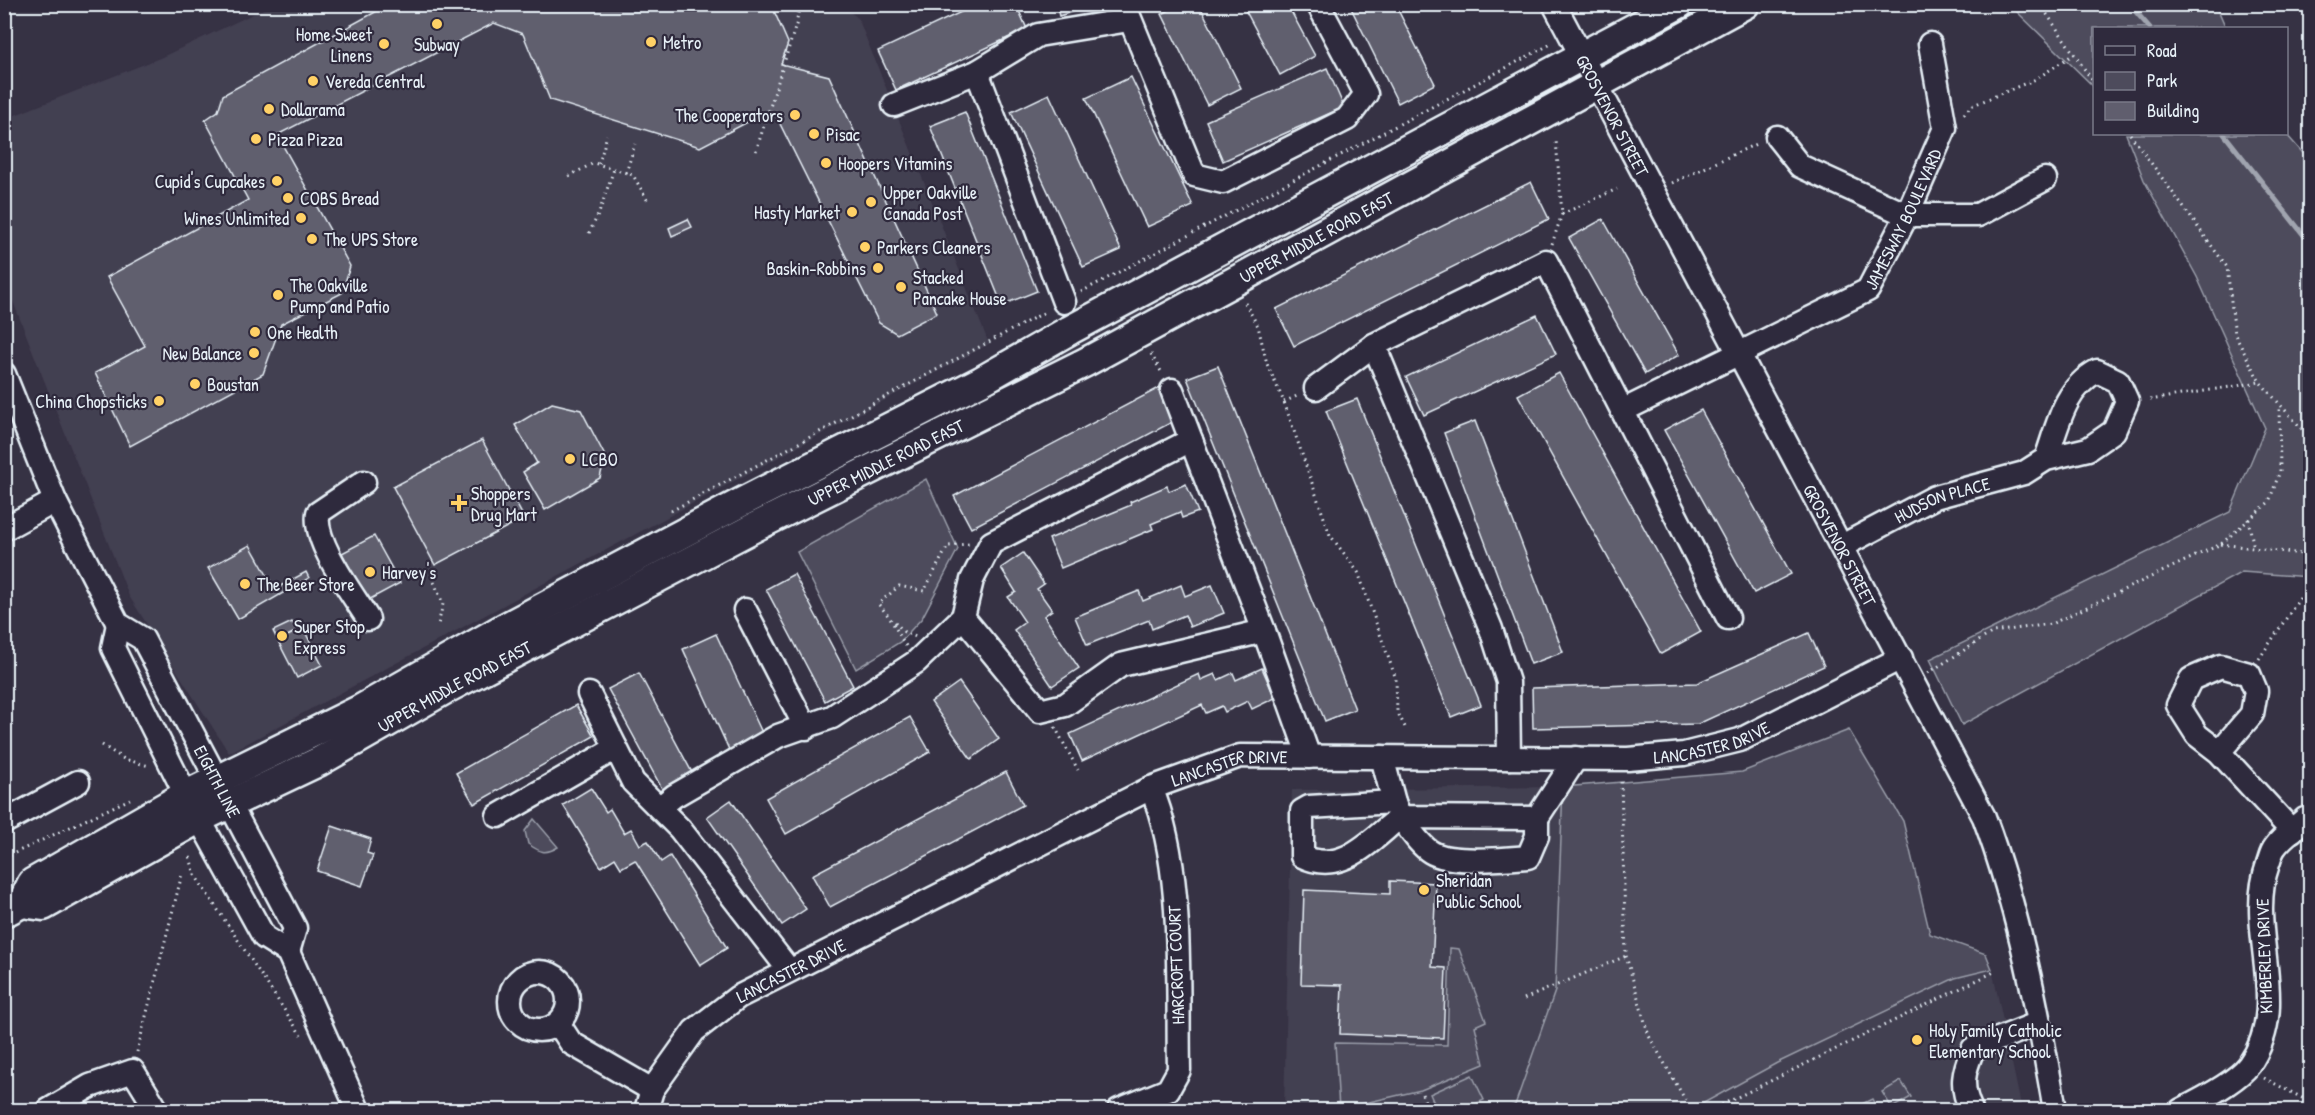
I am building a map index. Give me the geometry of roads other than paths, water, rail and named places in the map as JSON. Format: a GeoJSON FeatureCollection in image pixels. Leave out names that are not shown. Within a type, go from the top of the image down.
{"type":"FeatureCollection","features":[{"type":"Feature","properties":{"kind":"main road","name":"UPPER MIDDLE ROAD EAST"},"geometry":{"type":"LineString","coordinates":[[13,908],[43,906],[193,807],[504,628],[740,503],[981,381],[1576,46],[1679,4]]}},
{"type":"Feature","properties":{"kind":"main road","name":"UPPER MIDDLE ROAD EAST"},"geometry":{"type":"LineString","coordinates":[[224,791],[320,761],[446,689],[755,527],[1086,362],[1745,4]]}},
{"type":"Feature","properties":{"kind":"street"},"geometry":{"type":"LineString","coordinates":[[894,105],[976,72],[1038,35],[1126,12],[1194,175],[1224,182],[1347,120],[1366,94],[1318,4]]}},
{"type":"Feature","properties":{"kind":"street","name":"GROSVENOR STREET"},"geometry":{"type":"LineString","coordinates":[[1554,4],[1966,780],[1998,854],[2031,981],[2055,1110]]}},
{"type":"Feature","properties":{"kind":"street","name":"JAMESWAY BOULEVARD"},"geometry":{"type":"LineString","coordinates":[[1624,410],[1868,290],[1907,215],[1945,128],[1930,44]]}},
{"type":"Feature","properties":{"kind":"street"},"geometry":{"type":"LineString","coordinates":[[976,72],[1064,302]]}},
{"type":"Feature","properties":{"kind":"street"},"geometry":{"type":"LineString","coordinates":[[1777,137],[1800,166],[1907,215],[1978,215],[2045,179]]}},
{"type":"Feature","properties":{"kind":"street"},"geometry":{"type":"LineString","coordinates":[[1316,388],[1374,345],[1546,261],[1624,410],[1728,618]]}},
{"type":"Feature","properties":{"kind":"street"},"geometry":{"type":"LineString","coordinates":[[1374,345],[1491,629],[1508,682],[1509,758]]}},
{"type":"Feature","properties":{"kind":"street"},"geometry":{"type":"LineString","coordinates":[[4,374],[55,501],[118,624]]}},
{"type":"Feature","properties":{"kind":"street"},"geometry":{"type":"LineString","coordinates":[[1172,390],[1309,757]]}},
{"type":"Feature","properties":{"kind":"street"},"geometry":{"type":"LineString","coordinates":[[659,808],[674,796],[778,736],[832,717],[916,662],[963,617],[972,580],[992,543],[1191,440]]}},
{"type":"Feature","properties":{"kind":"street","name":"HUDSON PLACE"},"geometry":{"type":"LineString","coordinates":[[1842,546],[1935,497],[2024,473],[2046,459]]}},
{"type":"Feature","properties":{"kind":"street"},"geometry":{"type":"LineString","coordinates":[[364,482],[318,513],[317,520],[323,543],[368,619]]}},
{"type":"Feature","properties":{"kind":"street"},"geometry":{"type":"LineString","coordinates":[[4,529],[55,501]]}},
{"type":"Feature","properties":{"kind":"street"},"geometry":{"type":"LineString","coordinates":[[745,610],[806,728]]}},
{"type":"Feature","properties":{"kind":"street"},"geometry":{"type":"LineString","coordinates":[[963,617],[1040,711],[1065,705],[1121,665],[1263,631]]}},
{"type":"Feature","properties":{"kind":"street","name":"EIGHTH LINE"},"geometry":{"type":"LineString","coordinates":[[118,624],[143,639],[224,791],[295,928],[288,952],[264,938],[193,807],[113,648],[118,624]]}},
{"type":"Feature","properties":{"kind":"street","name":"LANCASTER DRIVE"},"geometry":{"type":"LineString","coordinates":[[649,1100],[694,1031],[738,997],[1151,788],[1240,756],[1628,759],[1684,754],[1740,740],[1901,658]]}},
{"type":"Feature","properties":{"kind":"street"},"geometry":{"type":"LineString","coordinates":[[589,694],[633,782],[680,829],[789,970]]}},
{"type":"Feature","properties":{"kind":"street"},"geometry":{"type":"LineString","coordinates":[[498,816],[616,748]]}},
{"type":"Feature","properties":{"kind":"street"},"geometry":{"type":"LineString","coordinates":[[2219,752],[2292,831]]}},
{"type":"Feature","properties":{"kind":"street"},"geometry":{"type":"LineString","coordinates":[[1382,757],[1397,810],[1428,851],[1437,856],[1463,859],[1528,857],[1537,836],[1537,818],[1576,759]]}},
{"type":"Feature","properties":{"kind":"street"},"geometry":{"type":"LineString","coordinates":[[4,822],[78,782]]}},
{"type":"Feature","properties":{"kind":"street","name":"HARCROFT COURT"},"geometry":{"type":"LineString","coordinates":[[1119,1110],[1168,1090],[1179,1070],[1173,874],[1160,807],[1151,788]]}},
{"type":"Feature","properties":{"kind":"street"},"geometry":{"type":"LineString","coordinates":[[1397,810],[1537,818]]}},
{"type":"Feature","properties":{"kind":"street","name":"KIMBERLEY DRIVE"},"geometry":{"type":"LineString","coordinates":[[2181,1110],[2213,1093],[2248,1066],[2267,1023],[2270,1001],[2260,919],[2262,881],[2274,848],[2310,817]]}},
{"type":"Feature","properties":{"kind":"street"},"geometry":{"type":"LineString","coordinates":[[288,952],[358,1110]]}},
{"type":"Feature","properties":{"kind":"street"},"geometry":{"type":"LineString","coordinates":[[558,1023],[571,1043],[649,1100]]}},
{"type":"Feature","properties":{"kind":"street"},"geometry":{"type":"LineString","coordinates":[[1971,1110],[1963,1093],[1965,1069],[1973,1049],[2039,1023]]}},
{"type":"Feature","properties":{"kind":"street"},"geometry":{"type":"LineString","coordinates":[[50,1110],[90,1086],[133,1071],[157,1110]]}},
{"type":"Feature","properties":{"kind":"waterway"},"geometry":{"type":"LineString","coordinates":[[2129,4],[2149,27]]}},
{"type":"Feature","properties":{"kind":"waterway"},"geometry":{"type":"LineString","coordinates":[[2225,135],[2310,243]]}},
{"type":"Feature","properties":{"kind":"place","name":"Subway"},"geometry":{"type":"Point","coordinates":[437,24]}},
{"type":"Feature","properties":{"kind":"place","name":"Metro"},"geometry":{"type":"Point","coordinates":[651,42]}},
{"type":"Feature","properties":{"kind":"place","name":"Home Sweet Linens"},"geometry":{"type":"Point","coordinates":[384,44]}},
{"type":"Feature","properties":{"kind":"place","name":"Vereda Central"},"geometry":{"type":"Point","coordinates":[313,81]}},
{"type":"Feature","properties":{"kind":"place","name":"Dollarama"},"geometry":{"type":"Point","coordinates":[269,109]}},
{"type":"Feature","properties":{"kind":"place","name":"The Cooperators"},"geometry":{"type":"Point","coordinates":[795,115]}},
{"type":"Feature","properties":{"kind":"place","name":"Pisac"},"geometry":{"type":"Point","coordinates":[814,134]}},
{"type":"Feature","properties":{"kind":"place","name":"Pizza Pizza"},"geometry":{"type":"Point","coordinates":[256,139]}},
{"type":"Feature","properties":{"kind":"place","name":"Hoopers Vitamins"},"geometry":{"type":"Point","coordinates":[826,163]}},
{"type":"Feature","properties":{"kind":"place","name":"Cupid's Cupcakes"},"geometry":{"type":"Point","coordinates":[277,181]}},
{"type":"Feature","properties":{"kind":"place","name":"COBS Bread"},"geometry":{"type":"Point","coordinates":[288,198]}},
{"type":"Feature","properties":{"kind":"place","name":"Upper Oakville Canada Post"},"geometry":{"type":"Point","coordinates":[871,202]}},
{"type":"Feature","properties":{"kind":"place","name":"Hasty Market"},"geometry":{"type":"Point","coordinates":[852,212]}},
{"type":"Feature","properties":{"kind":"place","name":"Wines Unlimited"},"geometry":{"type":"Point","coordinates":[301,218]}},
{"type":"Feature","properties":{"kind":"place","name":"The UPS Store"},"geometry":{"type":"Point","coordinates":[312,239]}},
{"type":"Feature","properties":{"kind":"place","name":"Parkers Cleaners"},"geometry":{"type":"Point","coordinates":[865,247]}},
{"type":"Feature","properties":{"kind":"place","name":"Baskin-Robbins"},"geometry":{"type":"Point","coordinates":[878,268]}},
{"type":"Feature","properties":{"kind":"place","name":"Stacked Pancake House"},"geometry":{"type":"Point","coordinates":[901,287]}},
{"type":"Feature","properties":{"kind":"place","name":"The Oakville Pump and Patio"},"geometry":{"type":"Point","coordinates":[278,295]}},
{"type":"Feature","properties":{"kind":"place","name":"One Health"},"geometry":{"type":"Point","coordinates":[255,332]}},
{"type":"Feature","properties":{"kind":"place","name":"New Balance"},"geometry":{"type":"Point","coordinates":[254,353]}},
{"type":"Feature","properties":{"kind":"place","name":"Boustan"},"geometry":{"type":"Point","coordinates":[195,384]}},
{"type":"Feature","properties":{"kind":"place","name":"China Chopsticks"},"geometry":{"type":"Point","coordinates":[159,401]}},
{"type":"Feature","properties":{"kind":"place","name":"LCBO"},"geometry":{"type":"Point","coordinates":[570,459]}},
{"type":"Feature","properties":{"kind":"place","name":"Shoppers Drug Mart"},"geometry":{"type":"Point","coordinates":[459,503]}},
{"type":"Feature","properties":{"kind":"place","name":"Harvey's"},"geometry":{"type":"Point","coordinates":[370,572]}},
{"type":"Feature","properties":{"kind":"place","name":"The Beer Store"},"geometry":{"type":"Point","coordinates":[245,584]}},
{"type":"Feature","properties":{"kind":"place","name":"Super Stop Express"},"geometry":{"type":"Point","coordinates":[282,636]}},
{"type":"Feature","properties":{"kind":"place","name":"Sheridan Public School"},"geometry":{"type":"Point","coordinates":[1424,890]}},
{"type":"Feature","properties":{"kind":"place","name":"Holy Family Catholic Elementary School"},"geometry":{"type":"Point","coordinates":[1917,1040]}}]}
